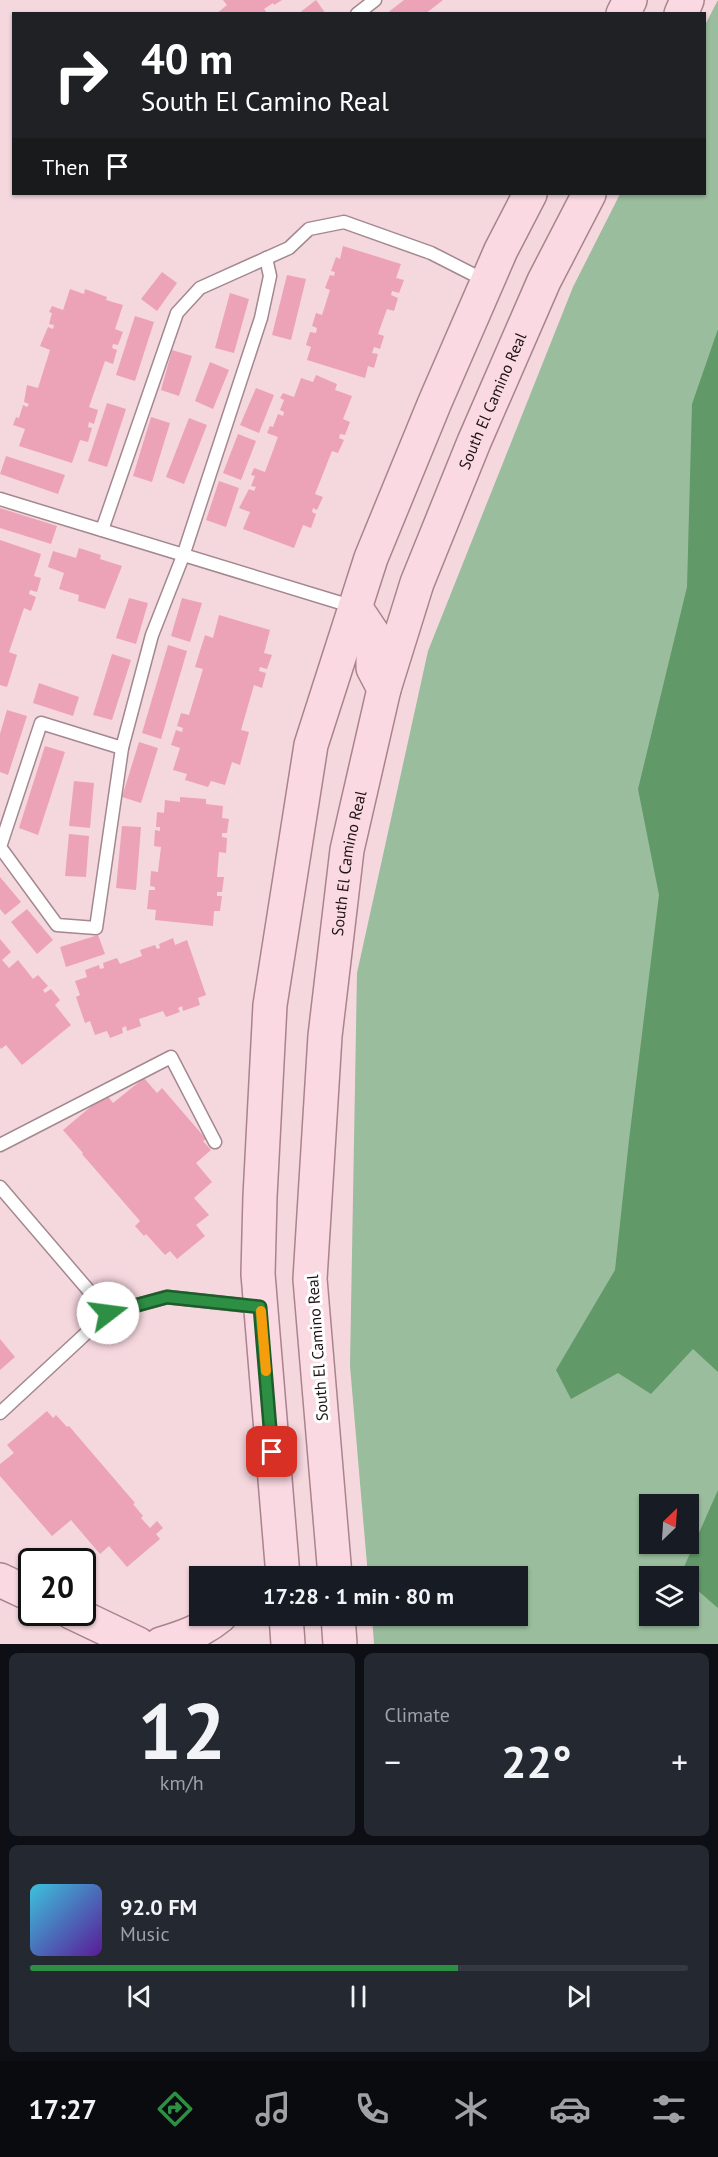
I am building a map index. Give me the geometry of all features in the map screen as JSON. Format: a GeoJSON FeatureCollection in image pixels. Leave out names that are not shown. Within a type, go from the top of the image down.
{"type":"FeatureCollection","features":[{"type":"Feature","properties":{"kind":"main road"},"geometry":{"type":"LineString","coordinates":[[282,1566],[258,1275],[260,1197],[270,1005],[311,745],[375,548],[501,250],[529,195]]}},
{"type":"Feature","properties":{"kind":"main road","name":"South El Camino Real"},"geometry":{"type":"LineString","coordinates":[[334,1566],[310,1279],[325,1036],[346,861],[384,689],[417,583],[474,442],[544,281],[588,195]]}},
{"type":"Feature","properties":{"kind":"main road"},"geometry":{"type":"LineString","coordinates":[[355,607],[373,634],[373,668],[384,689]]}},
{"type":"Feature","properties":{"kind":"main road"},"geometry":{"type":"LineString","coordinates":[[260,1566],[278,1521]]}},
{"type":"Feature","properties":{"kind":"main road"},"geometry":{"type":"LineString","coordinates":[[0,1580],[18,1588]]}},
{"type":"Feature","properties":{"kind":"main road"},"geometry":{"type":"LineString","coordinates":[[96,1624],[138,1644]]}},
{"type":"Feature","properties":{"kind":"main road"},"geometry":{"type":"LineString","coordinates":[[161,1644],[190,1636],[208,1626]]}},
{"type":"Feature","properties":{"kind":"main road"},"geometry":{"type":"LineString","coordinates":[[287,1626],[288,1644]]}},
{"type":"Feature","properties":{"kind":"main road"},"geometry":{"type":"LineString","coordinates":[[339,1626],[340,1644]]}},
{"type":"Feature","properties":{"kind":"lane"},"geometry":{"type":"LineString","coordinates":[[360,12],[375,0]]}},
{"type":"Feature","properties":{"kind":"lane"},"geometry":{"type":"LineString","coordinates":[[102,530],[177,313],[200,288],[289,248],[309,229],[344,222],[431,253],[488,281]]}},
{"type":"Feature","properties":{"kind":"lane"},"geometry":{"type":"LineString","coordinates":[[122,748],[41,723],[0,847],[57,925],[96,928],[122,748],[152,635],[183,556],[261,318],[270,276],[266,258]]}},
{"type":"Feature","properties":{"kind":"lane"},"geometry":{"type":"LineString","coordinates":[[0,499],[355,607]]}},
{"type":"Feature","properties":{"kind":"lane"},"geometry":{"type":"LineString","coordinates":[[0,1145],[171,1057],[215,1142]]}},
{"type":"Feature","properties":{"kind":"lane"},"geometry":{"type":"LineString","coordinates":[[0,1187],[108,1313]]}},
{"type":"Feature","properties":{"kind":"lane"},"geometry":{"type":"LineString","coordinates":[[0,1413],[108,1313],[167,1297],[260,1307]]}},
{"type":"Feature","properties":{"kind":"shaded area"},"geometry":{"type":"Polygon","coordinates":[[[718,0],[718,1644],[374,1644],[373,1626],[528,1626],[528,1566],[367,1566],[350,1366],[357,973],[428,651],[573,287],[619,195],[706,195],[706,23],[718,0]]]}},
{"type":"Feature","properties":{"kind":"shaded area"},"geometry":{"type":"Polygon","coordinates":[[[718,329],[718,1372],[693,1349],[651,1394],[618,1373],[571,1399],[556,1370],[615,1270],[659,895],[638,789],[687,587],[692,404],[718,329]]]}},
{"type":"Feature","properties":{"kind":"shaded area"},"geometry":{"type":"Polygon","coordinates":[[[718,1490],[718,1608],[699,1592],[699,1566],[684,1566],[690,1554],[699,1554],[699,1533],[718,1490]]]}},
{"type":"Feature","properties":{"kind":"building"},"geometry":{"type":"Polygon","coordinates":[[[223,0],[282,0],[264,9],[266,12],[218,12],[227,5],[223,0]]]}},
{"type":"Feature","properties":{"kind":"building"},"geometry":{"type":"Polygon","coordinates":[[[316,0],[325,12],[301,12],[316,0]]]}},
{"type":"Feature","properties":{"kind":"building"},"geometry":{"type":"Polygon","coordinates":[[[404,0],[443,0],[428,12],[389,12],[404,0]]]}},
{"type":"Feature","properties":{"kind":"building"},"geometry":{"type":"Polygon","coordinates":[[[343,246],[401,264],[396,278],[404,280],[399,293],[392,291],[391,295],[398,298],[394,311],[387,309],[378,334],[384,336],[380,349],[374,347],[372,353],[378,354],[374,368],[368,366],[365,378],[307,360],[311,347],[306,345],[310,332],[316,333],[317,328],[312,326],[316,313],[322,315],[330,290],[325,288],[330,275],[334,276],[335,272],[331,271],[336,257],[340,259],[343,246]]]}},
{"type":"Feature","properties":{"kind":"building"},"geometry":{"type":"Polygon","coordinates":[[[162,272],[177,283],[157,311],[141,299],[162,272]]]}},
{"type":"Feature","properties":{"kind":"building"},"geometry":{"type":"Polygon","coordinates":[[[287,275],[306,279],[291,340],[272,335],[287,275]]]}},
{"type":"Feature","properties":{"kind":"building"},"geometry":{"type":"Polygon","coordinates":[[[70,289],[84,294],[85,289],[107,297],[106,300],[123,305],[115,329],[123,332],[118,345],[113,344],[112,348],[117,350],[113,364],[105,361],[89,407],[98,410],[94,424],[89,422],[88,427],[92,428],[88,442],[80,440],[72,463],[19,446],[25,429],[13,425],[16,417],[19,418],[23,405],[27,407],[29,404],[24,402],[27,385],[38,388],[50,350],[40,346],[48,327],[53,329],[54,325],[49,324],[52,313],[49,312],[52,306],[63,310],[70,289]]]}},
{"type":"Feature","properties":{"kind":"building"},"geometry":{"type":"Polygon","coordinates":[[[230,293],[249,299],[234,353],[215,348],[230,293]]]}},
{"type":"Feature","properties":{"kind":"building"},"geometry":{"type":"Polygon","coordinates":[[[135,316],[154,322],[135,381],[116,375],[135,316]]]}},
{"type":"Feature","properties":{"kind":"building"},"geometry":{"type":"Polygon","coordinates":[[[172,350],[192,356],[179,396],[161,390],[172,350]]]}},
{"type":"Feature","properties":{"kind":"building"},"geometry":{"type":"Polygon","coordinates":[[[210,362],[229,370],[213,409],[195,401],[210,362]]]}},
{"type":"Feature","properties":{"kind":"building"},"geometry":{"type":"Polygon","coordinates":[[[316,375],[337,384],[335,390],[352,396],[343,419],[350,422],[345,435],[340,434],[339,438],[344,440],[338,453],[332,451],[315,494],[323,497],[317,510],[313,508],[312,512],[316,514],[311,528],[303,525],[294,548],[243,529],[250,512],[239,508],[249,489],[254,491],[256,487],[251,486],[255,476],[251,475],[254,468],[265,472],[278,437],[267,433],[270,426],[273,427],[278,414],[283,416],[284,412],[280,410],[284,400],[280,398],[283,393],[294,397],[301,378],[313,382],[316,375]]]}},
{"type":"Feature","properties":{"kind":"building"},"geometry":{"type":"Polygon","coordinates":[[[256,388],[274,395],[259,433],[240,425],[256,388]]]}},
{"type":"Feature","properties":{"kind":"building"},"geometry":{"type":"Polygon","coordinates":[[[107,403],[126,409],[107,467],[88,461],[107,403]]]}},
{"type":"Feature","properties":{"kind":"building"},"geometry":{"type":"Polygon","coordinates":[[[151,417],[170,423],[152,482],[133,476],[151,417]]]}},
{"type":"Feature","properties":{"kind":"building"},"geometry":{"type":"Polygon","coordinates":[[[189,418],[207,425],[184,484],[166,477],[189,418]]]}},
{"type":"Feature","properties":{"kind":"building"},"geometry":{"type":"Polygon","coordinates":[[[238,434],[256,441],[241,480],[223,473],[238,434]]]}},
{"type":"Feature","properties":{"kind":"building"},"geometry":{"type":"Polygon","coordinates":[[[6,456],[65,475],[58,494],[0,474],[6,456]]]}},
{"type":"Feature","properties":{"kind":"building"},"geometry":{"type":"Polygon","coordinates":[[[219,481],[239,488],[226,527],[206,520],[219,481]]]}},
{"type":"Feature","properties":{"kind":"building"},"geometry":{"type":"Polygon","coordinates":[[[0,508],[57,526],[51,544],[0,528],[0,508]]]}},
{"type":"Feature","properties":{"kind":"building"},"geometry":{"type":"Polygon","coordinates":[[[0,540],[41,554],[34,576],[41,578],[37,592],[30,590],[29,594],[36,597],[31,611],[24,608],[9,652],[17,655],[7,687],[0,685],[0,540]]]}},
{"type":"Feature","properties":{"kind":"building"},"geometry":{"type":"Polygon","coordinates":[[[79,548],[101,555],[100,559],[122,566],[105,609],[78,601],[79,595],[59,589],[64,573],[48,567],[53,551],[76,558],[79,548]]]}},
{"type":"Feature","properties":{"kind":"building"},"geometry":{"type":"Polygon","coordinates":[[[129,598],[148,603],[136,644],[116,638],[129,598]]]}},
{"type":"Feature","properties":{"kind":"building"},"geometry":{"type":"Polygon","coordinates":[[[182,598],[202,603],[190,642],[171,636],[182,598]]]}},
{"type":"Feature","properties":{"kind":"building"},"geometry":{"type":"Polygon","coordinates":[[[219,615],[270,630],[264,653],[272,655],[267,669],[260,667],[259,671],[266,673],[262,688],[254,685],[241,730],[249,732],[240,765],[232,762],[225,785],[211,781],[208,787],[185,780],[187,774],[173,770],[180,748],[171,745],[176,730],[182,732],[183,728],[177,726],[181,713],[189,715],[203,669],[195,667],[205,635],[213,638],[219,615]]]}},
{"type":"Feature","properties":{"kind":"building"},"geometry":{"type":"Polygon","coordinates":[[[168,645],[187,651],[161,739],[142,733],[168,645]]]}},
{"type":"Feature","properties":{"kind":"building"},"geometry":{"type":"Polygon","coordinates":[[[112,654],[131,660],[112,720],[93,715],[112,654]]]}},
{"type":"Feature","properties":{"kind":"building"},"geometry":{"type":"Polygon","coordinates":[[[39,683],[79,697],[73,716],[33,703],[39,683]]]}},
{"type":"Feature","properties":{"kind":"building"},"geometry":{"type":"Polygon","coordinates":[[[7,710],[27,716],[8,775],[0,772],[0,734],[7,710]]]}},
{"type":"Feature","properties":{"kind":"building"},"geometry":{"type":"Polygon","coordinates":[[[139,742],[158,748],[141,803],[122,797],[139,742]]]}},
{"type":"Feature","properties":{"kind":"building"},"geometry":{"type":"Polygon","coordinates":[[[45,746],[65,752],[38,835],[19,828],[45,746]]]}},
{"type":"Feature","properties":{"kind":"building"},"geometry":{"type":"Polygon","coordinates":[[[74,781],[94,783],[90,828],[69,826],[74,781]]]}},
{"type":"Feature","properties":{"kind":"building"},"geometry":{"type":"Polygon","coordinates":[[[180,797],[206,799],[206,804],[223,806],[222,818],[229,819],[227,833],[222,833],[222,837],[227,838],[226,853],[219,852],[217,877],[224,877],[222,892],[217,892],[217,896],[222,896],[220,911],[214,911],[213,926],[155,920],[156,910],[147,909],[149,890],[155,890],[155,887],[150,886],[151,871],[158,872],[161,847],[154,846],[155,830],[160,831],[160,827],[156,827],[157,812],[164,813],[165,800],[180,802],[180,797]]]}},
{"type":"Feature","properties":{"kind":"building"},"geometry":{"type":"Polygon","coordinates":[[[122,826],[141,827],[136,890],[116,888],[122,826]]]}},
{"type":"Feature","properties":{"kind":"building"},"geometry":{"type":"Polygon","coordinates":[[[69,834],[89,836],[86,877],[65,876],[69,834]]]}},
{"type":"Feature","properties":{"kind":"building"},"geometry":{"type":"Polygon","coordinates":[[[0,877],[21,902],[5,915],[0,909],[0,877]]]}},
{"type":"Feature","properties":{"kind":"building"},"geometry":{"type":"Polygon","coordinates":[[[27,909],[53,940],[37,954],[11,922],[27,909]]]}},
{"type":"Feature","properties":{"kind":"building"},"geometry":{"type":"Polygon","coordinates":[[[98,935],[105,954],[66,967],[60,947],[98,935]]]}},
{"type":"Feature","properties":{"kind":"building"},"geometry":{"type":"Polygon","coordinates":[[[173,938],[175,945],[187,940],[206,995],[198,998],[200,1005],[183,1011],[182,1006],[178,1008],[180,1012],[166,1017],[163,1011],[139,1019],[141,1026],[127,1031],[126,1026],[122,1028],[123,1033],[110,1038],[107,1031],[95,1035],[90,1021],[85,1023],[76,997],[80,995],[75,981],[87,977],[85,970],[99,965],[100,969],[104,968],[103,963],[117,958],[120,964],[142,956],[140,950],[155,945],[157,949],[160,948],[159,944],[173,938]]]}},
{"type":"Feature","properties":{"kind":"building"},"geometry":{"type":"Polygon","coordinates":[[[0,939],[11,952],[2,960],[9,968],[18,960],[33,979],[38,975],[48,986],[43,990],[45,993],[51,989],[60,1000],[55,1005],[71,1025],[22,1065],[6,1045],[1,1049],[0,1047],[0,939]]]}},
{"type":"Feature","properties":{"kind":"building"},"geometry":{"type":"Polygon","coordinates":[[[144,1078],[157,1093],[162,1088],[206,1139],[203,1141],[211,1150],[196,1163],[212,1182],[194,1198],[209,1215],[196,1225],[205,1236],[177,1259],[170,1251],[165,1255],[146,1234],[144,1236],[135,1226],[140,1221],[63,1130],[106,1094],[113,1103],[144,1078]]]}},
{"type":"Feature","properties":{"kind":"building"},"geometry":{"type":"Polygon","coordinates":[[[0,1339],[15,1357],[0,1370],[0,1339]]]}},
{"type":"Feature","properties":{"kind":"building"},"geometry":{"type":"Polygon","coordinates":[[[47,1411],[53,1418],[56,1415],[67,1427],[69,1426],[135,1503],[133,1504],[143,1516],[141,1518],[150,1528],[157,1521],[163,1528],[156,1534],[160,1539],[127,1567],[109,1546],[100,1554],[71,1520],[52,1536],[0,1476],[0,1464],[14,1453],[7,1445],[47,1411]]]}},
{"type":"Feature","properties":{"kind":"slow traffic"},"geometry":{"type":"LineString","coordinates":[[261,1311],[266,1371]]}},
{"type":"Feature","properties":{"kind":"route"},"geometry":{"type":"LineString","coordinates":[[108,1313],[167,1297],[260,1307],[272,1452]]}}]}
